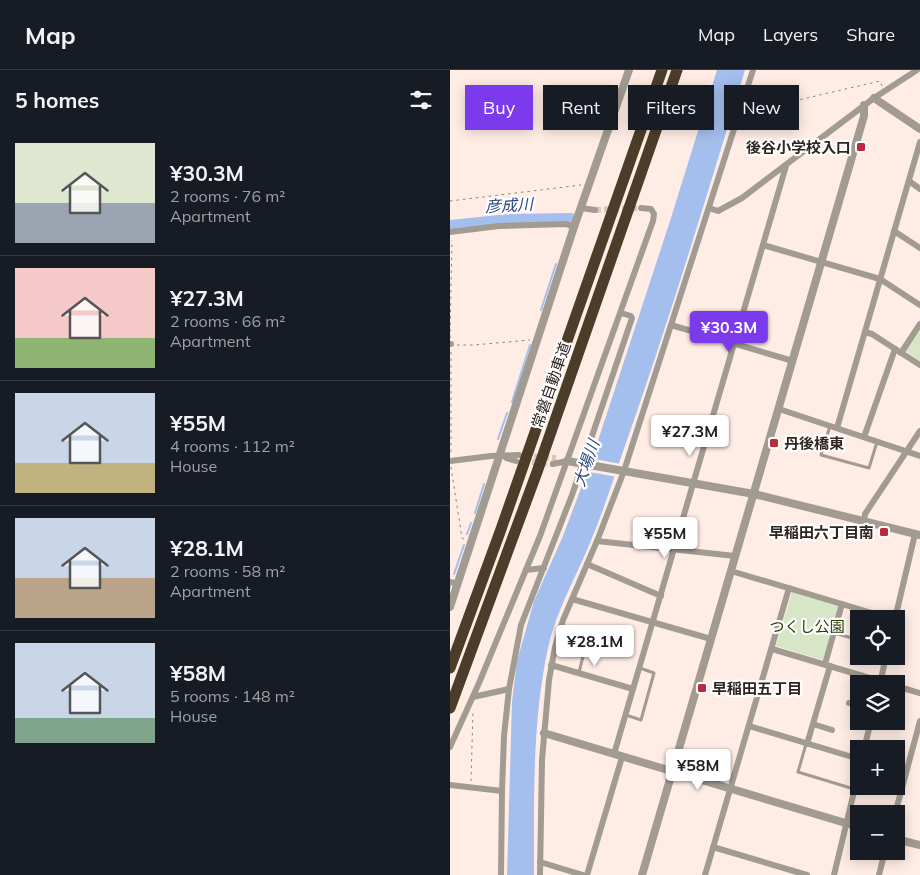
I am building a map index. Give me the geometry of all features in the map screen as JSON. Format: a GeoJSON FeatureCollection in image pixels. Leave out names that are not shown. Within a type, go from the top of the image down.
{"type":"FeatureCollection","features":[{"type":"Feature","properties":{"kind":"highway","name":"常磐自動車道"},"geometry":{"type":"LineString","coordinates":[[450,668],[500,532],[662,70]]}},
{"type":"Feature","properties":{"kind":"highway","name":"常磐自動車道"},"geometry":{"type":"LineString","coordinates":[[450,708],[530,490],[677,70]]}},
{"type":"Feature","properties":{"kind":"street"},"geometry":{"type":"LineString","coordinates":[[450,607],[454,583],[471,543],[574,227],[629,70]]}},
{"type":"Feature","properties":{"kind":"street"},"geometry":{"type":"LineString","coordinates":[[748,85],[753,70]]}},
{"type":"Feature","properties":{"kind":"street"},"geometry":{"type":"LineString","coordinates":[[709,208],[718,211],[742,198],[864,105],[916,70]]}},
{"type":"Feature","properties":{"kind":"street"},"geometry":{"type":"LineString","coordinates":[[874,98],[920,129]]}},
{"type":"Feature","properties":{"kind":"street"},"geometry":{"type":"LineString","coordinates":[[642,875],[864,116],[864,105]]}},
{"type":"Feature","properties":{"kind":"street"},"geometry":{"type":"LineString","coordinates":[[540,875],[544,733],[551,666],[563,620],[597,541],[622,471],[734,130]]}},
{"type":"Feature","properties":{"kind":"street"},"geometry":{"type":"LineString","coordinates":[[833,427],[865,332],[920,142]]}},
{"type":"Feature","properties":{"kind":"street"},"geometry":{"type":"LineString","coordinates":[[614,754],[786,166]]}},
{"type":"Feature","properties":{"kind":"street"},"geometry":{"type":"LineString","coordinates":[[909,181],[920,189]]}},
{"type":"Feature","properties":{"kind":"street"},"geometry":{"type":"LineString","coordinates":[[581,208],[595,210]]}},
{"type":"Feature","properties":{"kind":"street"},"geometry":{"type":"LineString","coordinates":[[450,747],[473,697],[543,528],[621,313],[653,221],[654,214],[650,209],[641,208]]}},
{"type":"Feature","properties":{"kind":"street"},"geometry":{"type":"LineString","coordinates":[[451,232],[500,226],[566,224],[574,227]]}},
{"type":"Feature","properties":{"kind":"street"},"geometry":{"type":"LineString","coordinates":[[894,231],[920,248]]}},
{"type":"Feature","properties":{"kind":"street"},"geometry":{"type":"LineString","coordinates":[[763,245],[880,279],[920,305]]}},
{"type":"Feature","properties":{"kind":"street"},"geometry":{"type":"LineString","coordinates":[[501,875],[502,791],[508,689],[521,625],[585,464],[632,318],[621,313]]}},
{"type":"Feature","properties":{"kind":"street"},"geometry":{"type":"LineString","coordinates":[[864,437],[898,351],[920,324]]}},
{"type":"Feature","properties":{"kind":"street"},"geometry":{"type":"LineString","coordinates":[[671,325],[792,361]]}},
{"type":"Feature","properties":{"kind":"street"},"geometry":{"type":"LineString","coordinates":[[865,332],[872,334],[920,365]]}},
{"type":"Feature","properties":{"kind":"street"},"geometry":{"type":"LineString","coordinates":[[779,409],[920,456]]}},
{"type":"Feature","properties":{"kind":"street"},"geometry":{"type":"LineString","coordinates":[[864,521],[865,514],[919,433]]}},
{"type":"Feature","properties":{"kind":"street"},"geometry":{"type":"LineString","coordinates":[[450,461],[500,456],[518,458]]}},
{"type":"Feature","properties":{"kind":"street"},"geometry":{"type":"LineString","coordinates":[[554,461],[585,464],[754,494],[918,534],[897,610]]}},
{"type":"Feature","properties":{"kind":"street"},"geometry":{"type":"LineString","coordinates":[[597,541],[736,556]]}},
{"type":"Feature","properties":{"kind":"street"},"geometry":{"type":"LineString","coordinates":[[587,564],[660,596]]}},
{"type":"Feature","properties":{"kind":"street"},"geometry":{"type":"LineString","coordinates":[[526,570],[544,568]]}},
{"type":"Feature","properties":{"kind":"street"},"geometry":{"type":"LineString","coordinates":[[731,571],[863,610]]}},
{"type":"Feature","properties":{"kind":"street"},"geometry":{"type":"LineString","coordinates":[[705,875],[789,588]]}},
{"type":"Feature","properties":{"kind":"street"},"geometry":{"type":"LineString","coordinates":[[572,599],[711,639]]}},
{"type":"Feature","properties":{"kind":"street"},"geometry":{"type":"LineString","coordinates":[[806,744],[842,604]]}},
{"type":"Feature","properties":{"kind":"street"},"geometry":{"type":"LineString","coordinates":[[772,649],[858,675]]}},
{"type":"Feature","properties":{"kind":"street"},"geometry":{"type":"LineString","coordinates":[[551,666],[633,689]]}},
{"type":"Feature","properties":{"kind":"street"},"geometry":{"type":"LineString","coordinates":[[473,697],[508,689]]}},
{"type":"Feature","properties":{"kind":"street"},"geometry":{"type":"LineString","coordinates":[[905,689],[920,693]]}},
{"type":"Feature","properties":{"kind":"street"},"geometry":{"type":"LineString","coordinates":[[897,805],[920,721]]}},
{"type":"Feature","properties":{"kind":"street"},"geometry":{"type":"LineString","coordinates":[[812,724],[832,730]]}},
{"type":"Feature","properties":{"kind":"street"},"geometry":{"type":"LineString","coordinates":[[749,726],[850,756]]}},
{"type":"Feature","properties":{"kind":"street"},"geometry":{"type":"LineString","coordinates":[[544,733],[850,824]]}},
{"type":"Feature","properties":{"kind":"street"},"geometry":{"type":"LineString","coordinates":[[588,875],[622,757]]}},
{"type":"Feature","properties":{"kind":"street"},"geometry":{"type":"LineString","coordinates":[[450,785],[502,791]]}},
{"type":"Feature","properties":{"kind":"street"},"geometry":{"type":"LineString","coordinates":[[834,875],[853,795]]}},
{"type":"Feature","properties":{"kind":"street"},"geometry":{"type":"LineString","coordinates":[[905,841],[920,845]]}},
{"type":"Feature","properties":{"kind":"street"},"geometry":{"type":"LineString","coordinates":[[713,847],[807,875]]}},
{"type":"Feature","properties":{"kind":"street"},"geometry":{"type":"LineString","coordinates":[[879,875],[883,860]]}},
{"type":"Feature","properties":{"kind":"street"},"geometry":{"type":"LineString","coordinates":[[540,862],[583,875]]}},
{"type":"Feature","properties":{"kind":"lane"},"geometry":{"type":"LineString","coordinates":[[833,427],[821,455],[869,468],[877,442]]}},
{"type":"Feature","properties":{"kind":"lane"},"geometry":{"type":"LineString","coordinates":[[834,633],[850,637]]}},
{"type":"Feature","properties":{"kind":"lane"},"geometry":{"type":"LineString","coordinates":[[579,673],[585,649]]}},
{"type":"Feature","properties":{"kind":"lane"},"geometry":{"type":"LineString","coordinates":[[626,715],[640,720],[654,673],[639,668]]}},
{"type":"Feature","properties":{"kind":"lane"},"geometry":{"type":"LineString","coordinates":[[806,744],[798,772],[850,788]]}},
{"type":"Feature","properties":{"kind":"path"},"geometry":{"type":"LineString","coordinates":[[799,99],[880,81],[884,91]]}},
{"type":"Feature","properties":{"kind":"path"},"geometry":{"type":"LineString","coordinates":[[450,200],[582,185],[589,186]]}},
{"type":"Feature","properties":{"kind":"path"},"geometry":{"type":"LineString","coordinates":[[450,344],[451,232]]}},
{"type":"Feature","properties":{"kind":"path"},"geometry":{"type":"LineString","coordinates":[[471,543],[462,538],[450,461],[451,344],[474,345],[531,340],[537,342]]}},
{"type":"Feature","properties":{"kind":"path"},"geometry":{"type":"LineString","coordinates":[[470,786],[473,697]]}},
{"type":"Feature","properties":{"kind":"green space"},"geometry":{"type":"Polygon","coordinates":[[[920,330],[920,361],[905,351],[920,330]]]}},
{"type":"Feature","properties":{"kind":"green space","name":"つくし公園"},"geometry":{"type":"Polygon","coordinates":[[[792,592],[839,606],[823,660],[776,646],[792,592]]]}},
{"type":"Feature","properties":{"kind":"water"},"geometry":{"type":"Polygon","coordinates":[[[717,70],[745,70],[740,85],[724,85],[724,130],[727,130],[684,268],[598,523],[561,607],[548,648],[539,704],[535,761],[534,875],[507,875],[512,702],[517,661],[534,601],[563,536],[592,459],[698,130],[714,130],[714,85],[712,85],[717,70]]]}},
{"type":"Feature","properties":{"kind":"pier"},"geometry":{"type":"Polygon","coordinates":[[[589,458],[621,464],[617,477],[584,471],[589,458]]]}},
{"type":"Feature","properties":{"kind":"waterway","name":"彦成川"},"geometry":{"type":"LineString","coordinates":[[450,226],[509,220],[571,219]]}},
{"type":"Feature","properties":{"kind":"waterway"},"geometry":{"type":"LineString","coordinates":[[541,310],[556,264]]}},
{"type":"Feature","properties":{"kind":"waterway"},"geometry":{"type":"LineString","coordinates":[[512,402],[530,345]]}},
{"type":"Feature","properties":{"kind":"waterway"},"geometry":{"type":"LineString","coordinates":[[498,439],[507,413]]}},
{"type":"Feature","properties":{"kind":"waterway"},"geometry":{"type":"LineString","coordinates":[[475,513],[484,484]]}},
{"type":"Feature","properties":{"kind":"waterway"},"geometry":{"type":"LineString","coordinates":[[467,534],[471,523]]}},
{"type":"Feature","properties":{"kind":"waterway"},"geometry":{"type":"LineString","coordinates":[[454,574],[464,545]]}},
{"type":"Feature","properties":{"kind":"tunnel"},"geometry":{"type":"LineString","coordinates":[[595,210],[641,208]]}},
{"type":"Feature","properties":{"kind":"tunnel"},"geometry":{"type":"LineString","coordinates":[[525,456],[556,458]]}},
{"type":"Feature","properties":{"kind":"tunnel"},"geometry":{"type":"LineString","coordinates":[[523,461],[553,464]]}},
{"type":"Feature","properties":{"kind":"place","name":"後谷小学校入口"},"geometry":{"type":"Point","coordinates":[861,147]}},
{"type":"Feature","properties":{"kind":"place","name":"丹後橋東"},"geometry":{"type":"Point","coordinates":[774,443]}},
{"type":"Feature","properties":{"kind":"place","name":"早稲田六丁目南"},"geometry":{"type":"Point","coordinates":[884,532]}},
{"type":"Feature","properties":{"kind":"place","name":"早稲田五丁目"},"geometry":{"type":"Point","coordinates":[702,688]}},
{"type":"Feature","properties":{"kind":"water label","name":"大場川"},"geometry":{"type":"Point","coordinates":[586,463]}}]}
